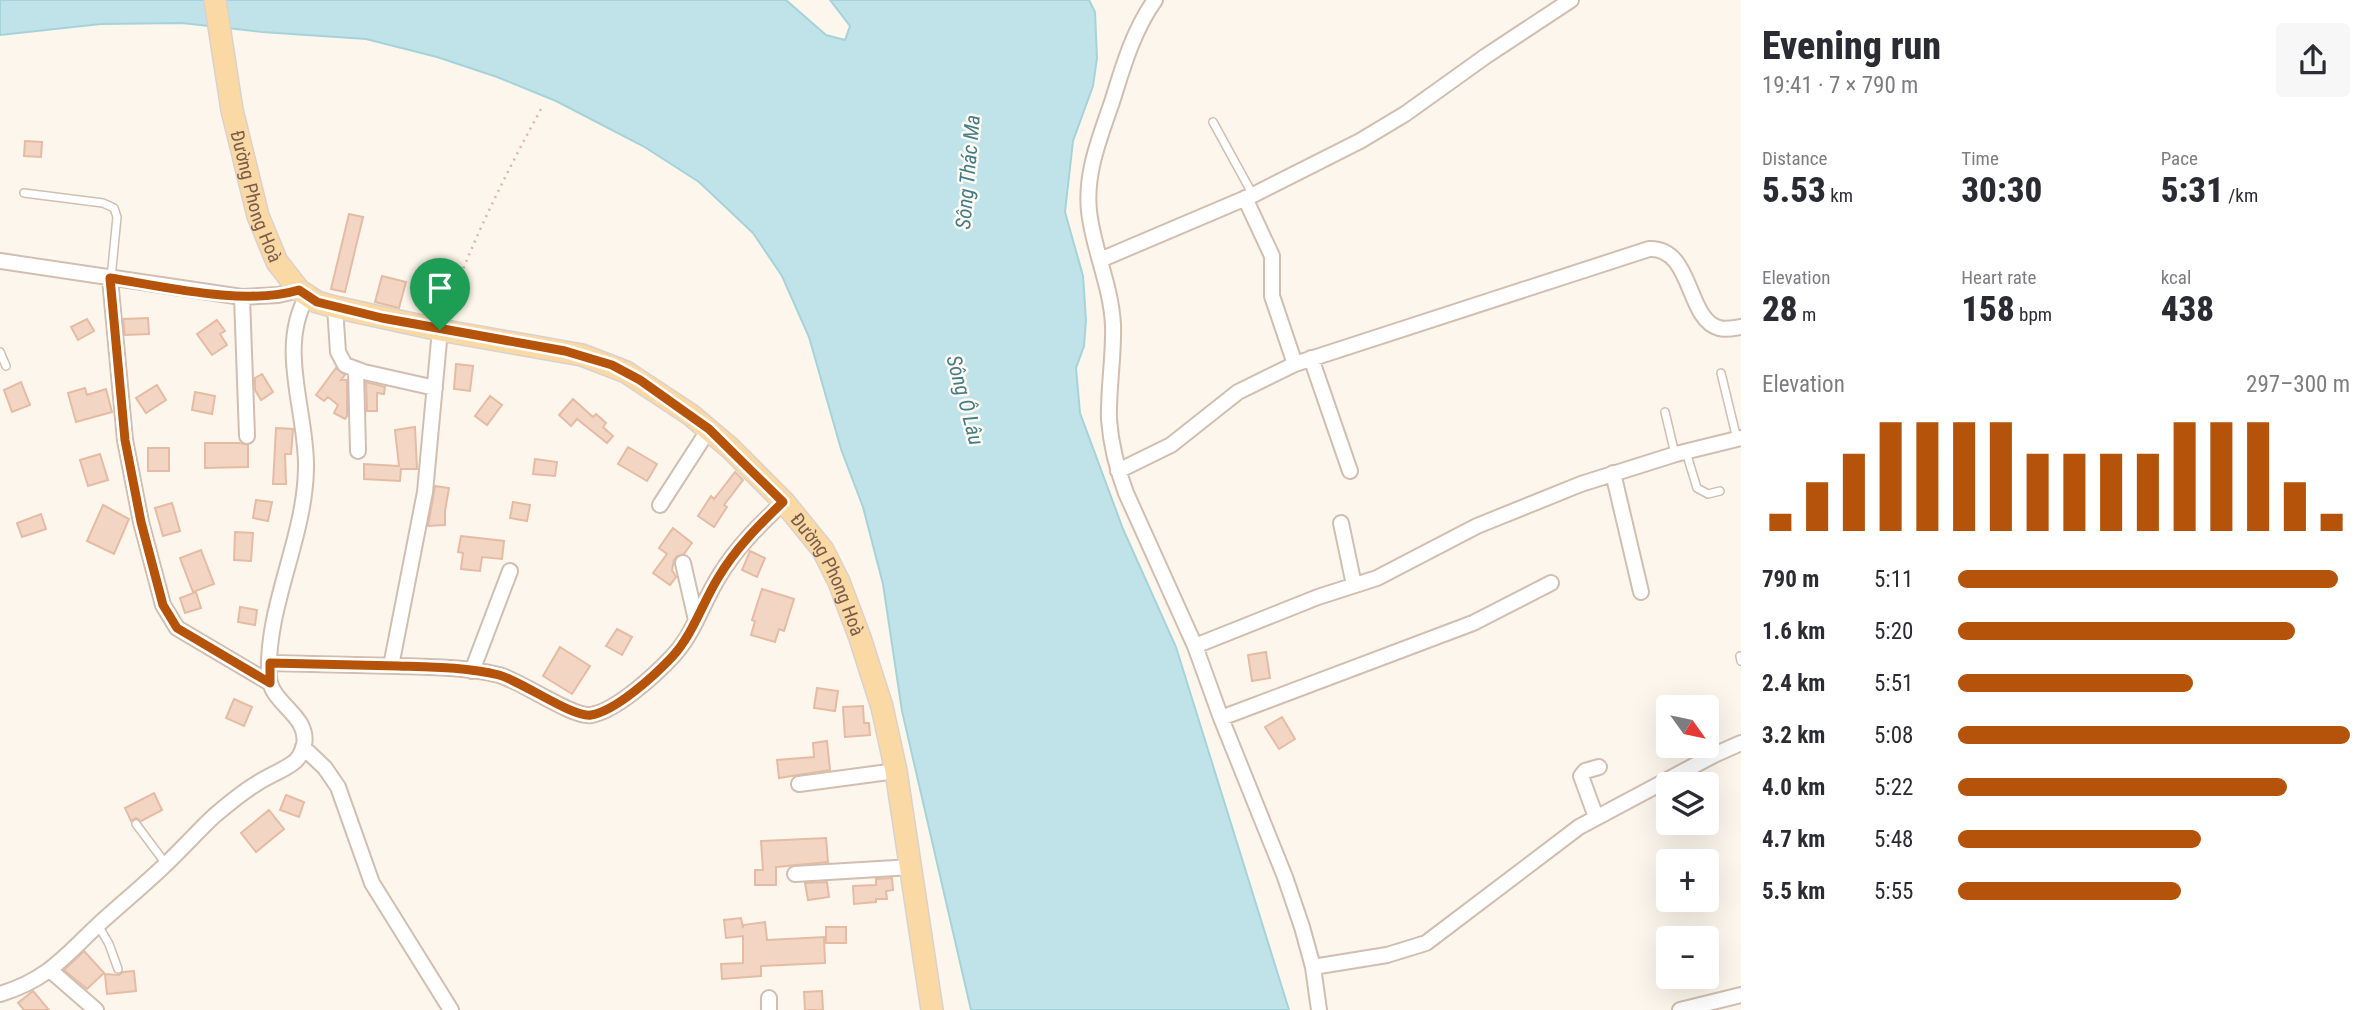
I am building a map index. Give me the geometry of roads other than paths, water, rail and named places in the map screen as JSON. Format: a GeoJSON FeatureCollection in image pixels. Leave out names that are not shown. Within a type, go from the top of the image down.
{"type":"FeatureCollection","features":[{"type":"Feature","properties":{"kind":"main road","name":"Đường Phong Hoà"},"geometry":{"type":"LineString","coordinates":[[215,0],[232,110],[258,216],[278,262],[291,282],[303,293],[335,307],[440,330],[565,351],[612,365],[649,386],[709,429],[783,502],[823,550],[839,582],[876,685],[896,771],[932,1010]]}},
{"type":"Feature","properties":{"kind":"street"},"geometry":{"type":"LineString","coordinates":[[1155,0],[1131,43],[1094,154],[1090,178],[1089,209],[1113,325],[1109,418],[1118,471],[1195,646],[1289,886],[1312,967],[1319,1010]]}},
{"type":"Feature","properties":{"kind":"street"},"geometry":{"type":"LineString","coordinates":[[1540,0],[1551,12]]}},
{"type":"Feature","properties":{"kind":"street"},"geometry":{"type":"LineString","coordinates":[[1101,260],[1249,196],[1348,147],[1405,114],[1570,0]]}},
{"type":"Feature","properties":{"kind":"street"},"geometry":{"type":"LineString","coordinates":[[1249,196],[1272,256],[1272,296],[1295,364]]}},
{"type":"Feature","properties":{"kind":"street"},"geometry":{"type":"LineString","coordinates":[[1118,471],[1171,445],[1238,392],[1295,364],[1649,248],[1665,250],[1675,260],[1711,325],[1722,329],[1741,327]]}},
{"type":"Feature","properties":{"kind":"street"},"geometry":{"type":"LineString","coordinates":[[0,261],[242,297],[303,293],[297,320],[294,359],[306,446],[306,470],[297,523],[275,617],[270,683]]}},
{"type":"Feature","properties":{"kind":"street"},"geometry":{"type":"LineString","coordinates":[[0,994],[25,986],[51,971],[233,800],[293,763],[303,747],[302,728],[270,683],[177,628],[163,605],[141,522],[125,440],[110,278]]}},
{"type":"Feature","properties":{"kind":"street"},"geometry":{"type":"LineString","coordinates":[[242,297],[247,436]]}},
{"type":"Feature","properties":{"kind":"street"},"geometry":{"type":"LineString","coordinates":[[335,307],[340,358],[345,365],[356,370],[435,388]]}},
{"type":"Feature","properties":{"kind":"street"},"geometry":{"type":"LineString","coordinates":[[391,666],[425,492],[440,330]]}},
{"type":"Feature","properties":{"kind":"street"},"geometry":{"type":"LineString","coordinates":[[1311,358],[1350,471]]}},
{"type":"Feature","properties":{"kind":"street"},"geometry":{"type":"LineString","coordinates":[[356,370],[358,451]]}},
{"type":"Feature","properties":{"kind":"street"},"geometry":{"type":"LineString","coordinates":[[660,505],[709,429]]}},
{"type":"Feature","properties":{"kind":"street"},"geometry":{"type":"LineString","coordinates":[[1195,646],[1395,569],[1507,513],[1613,473],[1739,438]]}},
{"type":"Feature","properties":{"kind":"street"},"geometry":{"type":"LineString","coordinates":[[1613,473],[1641,592]]}},
{"type":"Feature","properties":{"kind":"street"},"geometry":{"type":"LineString","coordinates":[[270,663],[472,671],[511,679],[575,713],[592,715],[624,698],[662,667],[681,647],[729,561],[759,525],[783,502]]}},
{"type":"Feature","properties":{"kind":"street"},"geometry":{"type":"LineString","coordinates":[[1341,523],[1354,585]]}},
{"type":"Feature","properties":{"kind":"street"},"geometry":{"type":"LineString","coordinates":[[683,563],[696,620]]}},
{"type":"Feature","properties":{"kind":"street"},"geometry":{"type":"LineString","coordinates":[[472,671],[510,571]]}},
{"type":"Feature","properties":{"kind":"street"},"geometry":{"type":"LineString","coordinates":[[1221,718],[1473,623],[1551,583]]}},
{"type":"Feature","properties":{"kind":"street"},"geometry":{"type":"LineString","coordinates":[[1312,967],[1387,955],[1426,943],[1559,841],[1596,817],[1741,743]]}},
{"type":"Feature","properties":{"kind":"street"},"geometry":{"type":"LineString","coordinates":[[303,747],[325,768],[338,788],[372,883],[452,1010]]}},
{"type":"Feature","properties":{"kind":"street"},"geometry":{"type":"LineString","coordinates":[[1596,817],[1581,776],[1585,771],[1599,767]]}},
{"type":"Feature","properties":{"kind":"street"},"geometry":{"type":"LineString","coordinates":[[799,784],[896,771]]}},
{"type":"Feature","properties":{"kind":"street"},"geometry":{"type":"LineString","coordinates":[[795,874],[912,867]]}},
{"type":"Feature","properties":{"kind":"street"},"geometry":{"type":"LineString","coordinates":[[51,971],[96,1010]]}},
{"type":"Feature","properties":{"kind":"street"},"geometry":{"type":"LineString","coordinates":[[1680,1010],[1741,995]]}},
{"type":"Feature","properties":{"kind":"lane"},"geometry":{"type":"LineString","coordinates":[[1213,122],[1249,196]]}},
{"type":"Feature","properties":{"kind":"lane"},"geometry":{"type":"LineString","coordinates":[[24,192],[103,203],[114,208],[117,217],[110,278]]}},
{"type":"Feature","properties":{"kind":"lane"},"geometry":{"type":"LineString","coordinates":[[0,352],[6,366]]}},
{"type":"Feature","properties":{"kind":"lane"},"geometry":{"type":"LineString","coordinates":[[1721,373],[1739,438]]}},
{"type":"Feature","properties":{"kind":"lane"},"geometry":{"type":"LineString","coordinates":[[1665,412],[1698,488],[1708,494],[1720,491]]}},
{"type":"Feature","properties":{"kind":"lane"},"geometry":{"type":"LineString","coordinates":[[136,824],[166,864]]}},
{"type":"Feature","properties":{"kind":"lane"},"geometry":{"type":"LineString","coordinates":[[98,925],[118,969]]}},
{"type":"Feature","properties":{"kind":"water"},"geometry":{"type":"Polygon","coordinates":[[[0,0],[786,0],[826,35],[845,40],[850,26],[830,0],[1089,0],[1095,12],[1097,58],[1093,86],[1073,141],[1065,212],[1083,276],[1086,320],[1084,346],[1076,368],[1080,413],[1123,529],[1176,647],[1289,1010],[971,1010],[902,711],[883,584],[863,507],[841,449],[809,337],[782,276],[753,233],[699,182],[643,146],[556,101],[437,57],[366,39],[182,23],[101,24],[0,35],[0,0]]]}},
{"type":"Feature","properties":{"kind":"water label","name":"Sông Thác Ma"},"geometry":{"type":"Point","coordinates":[968,172]}},
{"type":"Feature","properties":{"kind":"water label","name":"Sông Ô Lâu"},"geometry":{"type":"Point","coordinates":[965,400]}}]}
